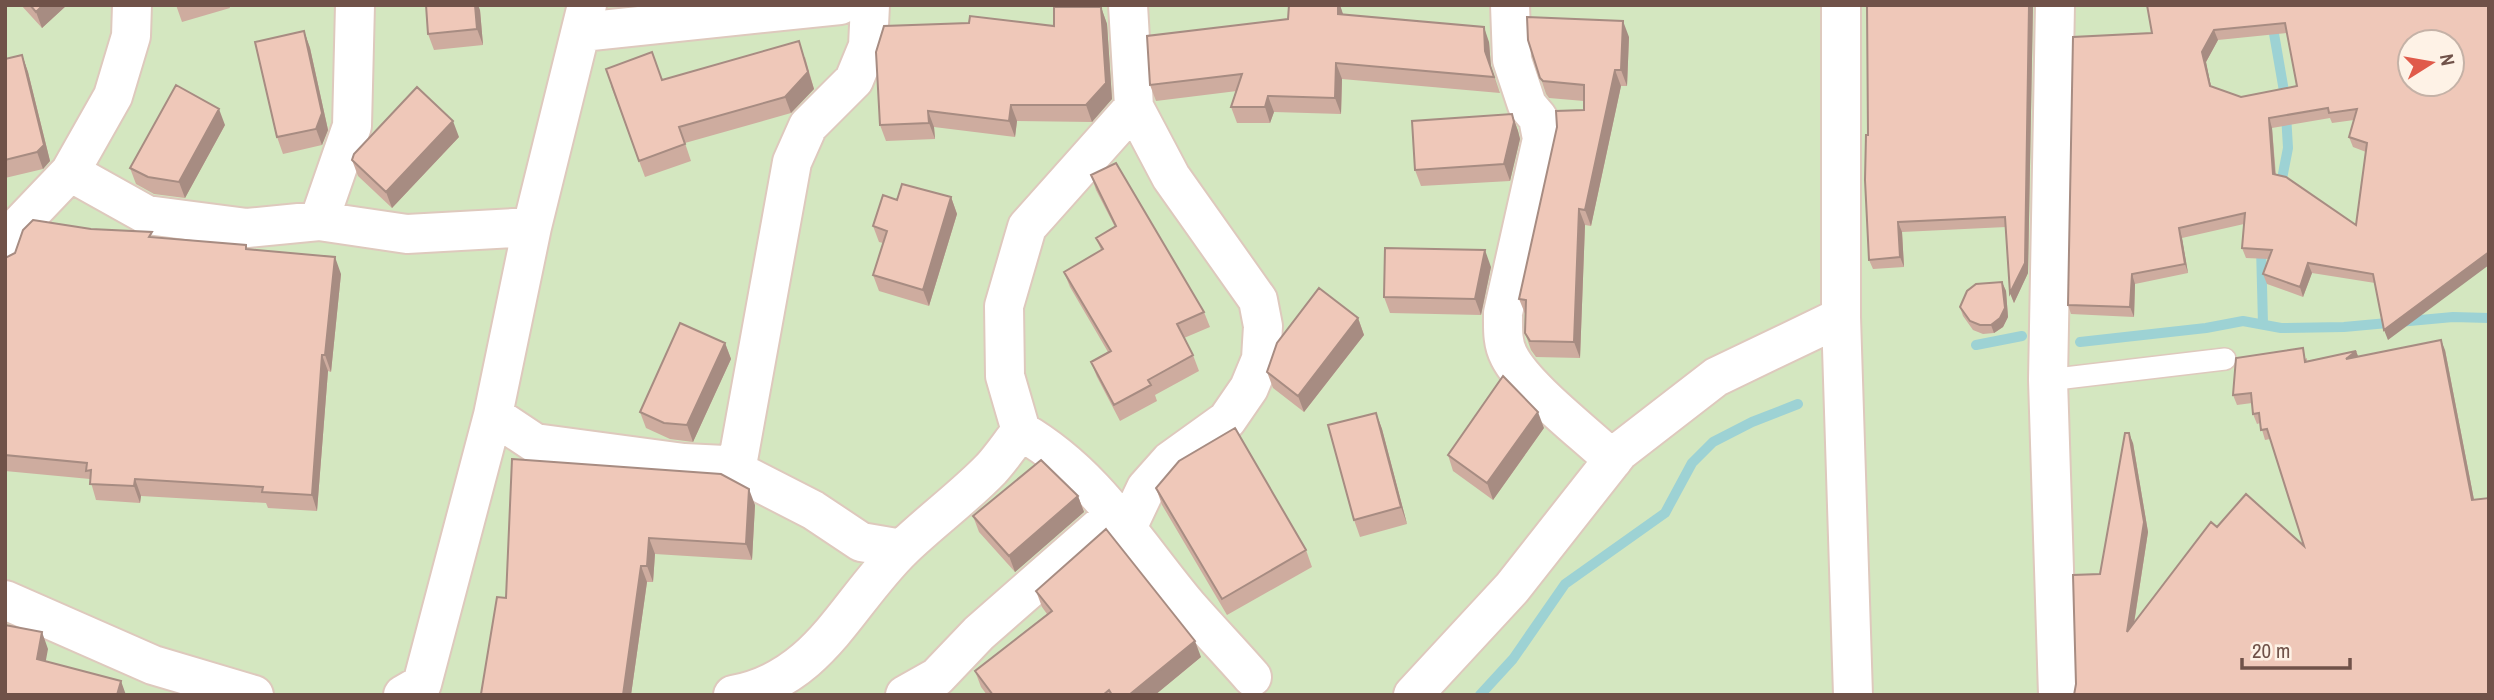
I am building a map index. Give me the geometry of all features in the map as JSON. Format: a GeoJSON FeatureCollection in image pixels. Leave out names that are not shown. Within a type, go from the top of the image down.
{"type":"FeatureCollection","features":[{"type":"Feature","properties":{"kind":"street"},"geometry":{"type":"LineString","coordinates":[[5,254],[9,236],[70,172],[113,96],[131,36],[132,5]]}},
{"type":"Feature","properties":{"kind":"street"},"geometry":{"type":"LineString","coordinates":[[319,221],[352,126],[355,5]]}},
{"type":"Feature","properties":{"kind":"street"},"geometry":{"type":"LineString","coordinates":[[418,691],[493,415],[532,227],[585,19],[839,5]]}},
{"type":"Feature","properties":{"kind":"street"},"geometry":{"type":"LineString","coordinates":[[736,471],[792,163],[808,126],[854,80],[868,46],[870,5]]}},
{"type":"Feature","properties":{"kind":"street"},"geometry":{"type":"LineString","coordinates":[[905,695],[937,677],[979,633],[1121,520],[1170,461],[1227,419],[1250,388],[1261,359],[1263,326],[1258,300],[1171,177],[1134,107],[1128,5]]}},
{"type":"Feature","properties":{"kind":"street"},"geometry":{"type":"LineString","coordinates":[[1510,5],[1512,60],[1527,105],[1538,118],[1542,139],[1503,313],[1503,337],[1509,357],[1532,384],[1613,460]]}},
{"type":"Feature","properties":{"kind":"street"},"geometry":{"type":"LineString","coordinates":[[1841,5],[1841,317],[1853,695]]}},
{"type":"Feature","properties":{"kind":"street"},"geometry":{"type":"LineString","coordinates":[[2055,5],[2048,380],[2058,695]]}},
{"type":"Feature","properties":{"kind":"street"},"geometry":{"type":"LineString","coordinates":[[1134,107],[1027,227],[1004,306],[1005,376],[1021,431],[1055,451],[1121,520],[1187,605],[1252,677]]}},
{"type":"Feature","properties":{"kind":"street"},"geometry":{"type":"LineString","coordinates":[[70,172],[147,215],[247,228],[319,221],[407,234],[532,227]]}},
{"type":"Feature","properties":{"kind":"street"},"geometry":{"type":"LineString","coordinates":[[1413,695],[1512,588],[1613,460],[1716,377],[1841,317]]}},
{"type":"Feature","properties":{"kind":"street"},"geometry":{"type":"LineString","coordinates":[[493,415],[535,443],[684,463],[725,465],[813,510],[861,542],[902,549]]}},
{"type":"Feature","properties":{"kind":"street"},"geometry":{"type":"LineString","coordinates":[[742,694],[778,679],[808,659],[836,632],[865,590],[902,549],[991,469],[1021,431]]}},
{"type":"Feature","properties":{"kind":"street"},"geometry":{"type":"LineString","coordinates":[[5,600],[153,665],[241,693]]}},
{"type":"Feature","properties":{"kind":"lane"},"geometry":{"type":"LineString","coordinates":[[2048,380],[2225,359]]}},
{"type":"Feature","properties":{"kind":"green space"},"geometry":{"type":"Polygon","coordinates":[[[5,5],[2489,5],[2489,695],[5,695],[5,5]]]}},
{"type":"Feature","properties":{"kind":"building"},"geometry":{"type":"Polygon","coordinates":[[[30,5],[43,5],[36,12],[30,5]]]}},
{"type":"Feature","properties":{"kind":"building"},"geometry":{"type":"Polygon","coordinates":[[[426,5],[475,5],[477,29],[428,34],[426,5]]]}},
{"type":"Feature","properties":{"kind":"building"},"geometry":{"type":"Polygon","coordinates":[[[1289,5],[1338,5],[1338,14],[1484,27],[1485,51],[1494,77],[1336,63],[1335,98],[1268,96],[1265,107],[1231,107],[1242,74],[1150,85],[1147,36],[1288,19],[1289,5]]]}},
{"type":"Feature","properties":{"kind":"building"},"geometry":{"type":"Polygon","coordinates":[[[1867,5],[2029,5],[2025,263],[2010,293],[2005,217],[1898,222],[1900,257],[1869,260],[1865,180],[1868,135],[1867,5]]]}},
{"type":"Feature","properties":{"kind":"building"},"geometry":{"type":"Polygon","coordinates":[[[2147,5],[2489,5],[2489,252],[2384,330],[2373,274],[2308,263],[2300,287],[2263,274],[2272,250],[2242,248],[2245,213],[2179,228],[2185,264],[2132,274],[2130,307],[2068,305],[2073,37],[2152,33],[2147,5]],[[2285,23],[2214,30],[2202,52],[2210,86],[2241,97],[2297,86],[2285,23]],[[2328,108],[2269,118],[2273,174],[2286,177],[2356,225],[2367,143],[2349,137],[2357,109],[2329,113],[2328,108]]]}},
{"type":"Feature","properties":{"kind":"building"},"geometry":{"type":"Polygon","coordinates":[[[1054,7],[1101,7],[1106,83],[1086,105],[1011,105],[1009,121],[928,111],[929,123],[880,125],[876,52],[884,26],[969,23],[970,16],[1054,26],[1054,7]]]}},
{"type":"Feature","properties":{"kind":"building"},"geometry":{"type":"Polygon","coordinates":[[[1527,17],[1623,21],[1621,70],[1615,70],[1585,210],[1579,209],[1574,342],[1530,341],[1525,333],[1526,300],[1519,299],[1557,127],[1556,111],[1584,110],[1584,85],[1543,81],[1540,78],[1528,40],[1527,17]]]}},
{"type":"Feature","properties":{"kind":"building"},"geometry":{"type":"Polygon","coordinates":[[[304,31],[322,113],[316,129],[277,137],[255,42],[304,31]]]}},
{"type":"Feature","properties":{"kind":"building"},"geometry":{"type":"Polygon","coordinates":[[[799,41],[808,72],[785,97],[679,127],[685,144],[639,161],[606,69],[652,52],[662,80],[799,41]]]}},
{"type":"Feature","properties":{"kind":"building"},"geometry":{"type":"Polygon","coordinates":[[[22,55],[44,145],[37,152],[5,160],[5,59],[22,55]]]}},
{"type":"Feature","properties":{"kind":"building"},"geometry":{"type":"Polygon","coordinates":[[[176,85],[219,109],[179,182],[148,177],[130,168],[176,85]]]}},
{"type":"Feature","properties":{"kind":"building"},"geometry":{"type":"Polygon","coordinates":[[[417,87],[453,121],[386,192],[352,160],[354,154],[417,87]]]}},
{"type":"Feature","properties":{"kind":"building"},"geometry":{"type":"Polygon","coordinates":[[[1512,114],[1514,122],[1504,164],[1415,170],[1412,121],[1512,114]]]}},
{"type":"Feature","properties":{"kind":"building"},"geometry":{"type":"Polygon","coordinates":[[[1116,163],[1204,312],[1177,324],[1193,355],[1148,380],[1151,385],[1114,405],[1091,362],[1111,351],[1064,272],[1103,249],[1096,238],[1116,226],[1091,175],[1116,163]]]}},
{"type":"Feature","properties":{"kind":"building"},"geometry":{"type":"Polygon","coordinates":[[[902,184],[951,197],[923,290],[873,275],[887,231],[873,226],[883,195],[897,200],[902,184]]]}},
{"type":"Feature","properties":{"kind":"building"},"geometry":{"type":"Polygon","coordinates":[[[33,220],[91,229],[152,232],[149,237],[246,245],[246,249],[335,257],[325,355],[322,355],[312,495],[262,492],[263,487],[135,479],[134,486],[90,484],[91,470],[86,471],[87,463],[5,455],[5,258],[15,253],[23,230],[33,220]]]}},
{"type":"Feature","properties":{"kind":"building"},"geometry":{"type":"Polygon","coordinates":[[[1385,248],[1485,250],[1475,299],[1384,297],[1385,248]]]}},
{"type":"Feature","properties":{"kind":"building"},"geometry":{"type":"Polygon","coordinates":[[[2002,282],[2005,308],[2000,318],[1991,325],[1970,321],[1960,307],[1967,291],[1976,284],[2002,282]]]}},
{"type":"Feature","properties":{"kind":"building"},"geometry":{"type":"Polygon","coordinates":[[[1319,288],[1358,318],[1298,396],[1267,372],[1277,343],[1319,288]]]}},
{"type":"Feature","properties":{"kind":"building"},"geometry":{"type":"Polygon","coordinates":[[[680,323],[725,343],[687,425],[664,423],[640,412],[680,323]]]}},
{"type":"Feature","properties":{"kind":"building"},"geometry":{"type":"Polygon","coordinates":[[[2441,340],[2472,500],[2489,498],[2489,695],[2074,695],[2073,575],[2100,574],[2125,433],[2129,433],[2144,522],[2127,632],[2211,522],[2217,527],[2246,494],[2304,546],[2267,429],[2261,430],[2259,413],[2253,414],[2251,393],[2233,395],[2236,358],[2303,348],[2305,362],[2356,351],[2346,359],[2441,340]]]}},
{"type":"Feature","properties":{"kind":"building"},"geometry":{"type":"Polygon","coordinates":[[[1503,376],[1538,412],[1487,483],[1448,455],[1503,376]]]}},
{"type":"Feature","properties":{"kind":"building"},"geometry":{"type":"Polygon","coordinates":[[[1376,413],[1401,507],[1354,520],[1328,425],[1376,413]]]}},
{"type":"Feature","properties":{"kind":"building"},"geometry":{"type":"Polygon","coordinates":[[[1235,428],[1306,550],[1222,599],[1156,488],[1179,461],[1235,428]]]}},
{"type":"Feature","properties":{"kind":"building"},"geometry":{"type":"Polygon","coordinates":[[[512,459],[721,474],[749,489],[746,544],[649,538],[647,566],[641,566],[623,695],[481,694],[497,597],[506,598],[512,459]]]}},
{"type":"Feature","properties":{"kind":"building"},"geometry":{"type":"Polygon","coordinates":[[[1041,460],[1078,496],[1009,556],[973,516],[1041,460]]]}},
{"type":"Feature","properties":{"kind":"building"},"geometry":{"type":"Polygon","coordinates":[[[1106,529],[1195,641],[1129,695],[1112,695],[1109,690],[1103,695],[993,695],[975,671],[1052,611],[1036,591],[1106,529]]]}},
{"type":"Feature","properties":{"kind":"building"},"geometry":{"type":"Polygon","coordinates":[[[5,625],[42,632],[37,659],[121,681],[117,695],[5,695],[5,625]]]}},
{"type":"Feature","properties":{"kind":"waterway"},"geometry":{"type":"LineString","coordinates":[[2269,5],[2285,97],[2288,148],[2280,189]]}},
{"type":"Feature","properties":{"kind":"waterway"},"geometry":{"type":"LineString","coordinates":[[2261,247],[2263,324]]}},
{"type":"Feature","properties":{"kind":"waterway"},"geometry":{"type":"LineString","coordinates":[[2080,342],[2206,328],[2243,321],[2281,328],[2344,327],[2453,317],[2489,318]]}},
{"type":"Feature","properties":{"kind":"waterway"},"geometry":{"type":"LineString","coordinates":[[1976,345],[2022,336]]}},
{"type":"Feature","properties":{"kind":"waterway"},"geometry":{"type":"LineString","coordinates":[[1480,695],[1513,659],[1565,584],[1665,513],[1692,463],[1713,442],[1752,422],[1798,404]]}}]}
